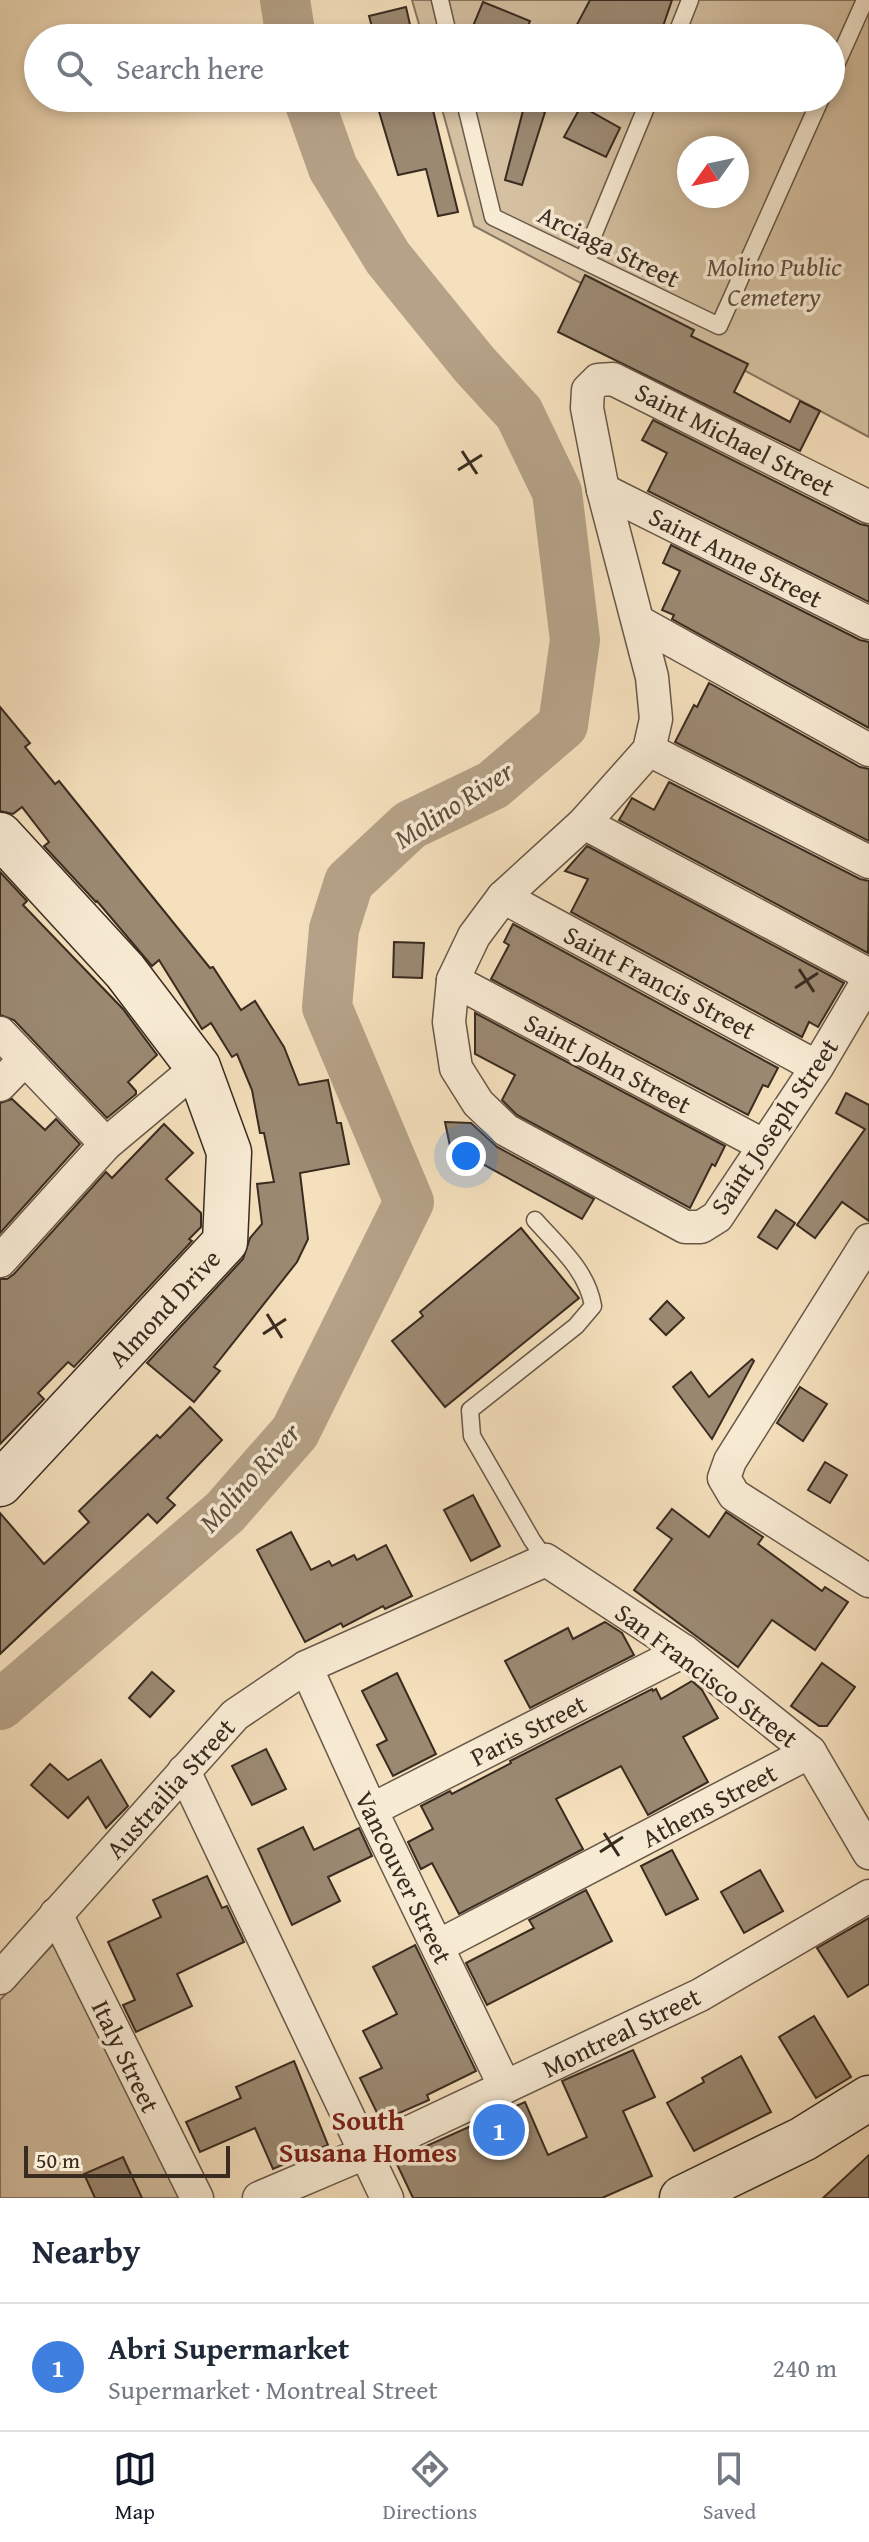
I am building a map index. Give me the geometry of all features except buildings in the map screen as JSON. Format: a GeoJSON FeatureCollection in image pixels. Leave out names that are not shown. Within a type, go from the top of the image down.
{"type":"FeatureCollection","features":[{"type":"Feature","properties":{"kind":"street","name":"Saint Michael Street"},"geometry":{"type":"LineString","coordinates":[[603,490],[587,408],[588,390],[598,380],[613,379],[869,507]]}},
{"type":"Feature","properties":{"kind":"street"},"geometry":{"type":"LineString","coordinates":[[453,980],[474,936],[503,897],[584,823],[649,750],[656,719],[652,677],[603,490]]}},
{"type":"Feature","properties":{"kind":"street","name":"Saint Anne Street"},"geometry":{"type":"LineString","coordinates":[[603,490],[869,623]]}},
{"type":"Feature","properties":{"kind":"street"},"geometry":{"type":"LineString","coordinates":[[639,622],[869,750]]}},
{"type":"Feature","properties":{"kind":"street"},"geometry":{"type":"LineString","coordinates":[[649,750],[869,862]]}},
{"type":"Feature","properties":{"kind":"street"},"geometry":{"type":"LineString","coordinates":[[584,823],[869,977]]}},
{"type":"Feature","properties":{"kind":"street","name":"Almond Drive"},"geometry":{"type":"LineString","coordinates":[[0,835],[125,971],[198,1067],[229,1152],[225,1242],[0,1484]]}},
{"type":"Feature","properties":{"kind":"street","name":"Saint Francis Street"},"geometry":{"type":"LineString","coordinates":[[503,897],[817,1067]]}},
{"type":"Feature","properties":{"kind":"street","name":"Saint Joseph Street"},"geometry":{"type":"LineString","coordinates":[[453,980],[449,1022],[456,1068],[478,1103],[506,1130],[685,1227],[701,1227],[717,1217],[817,1067],[869,977]]}},
{"type":"Feature","properties":{"kind":"street","name":"Saint John Street"},"geometry":{"type":"LineString","coordinates":[[453,980],[763,1145]]}},
{"type":"Feature","properties":{"kind":"street"},"geometry":{"type":"LineString","coordinates":[[0,1033],[106,1144]]}},
{"type":"Feature","properties":{"kind":"street"},"geometry":{"type":"LineString","coordinates":[[0,1085],[25,1059]]}},
{"type":"Feature","properties":{"kind":"street"},"geometry":{"type":"LineString","coordinates":[[0,1261],[106,1144],[198,1067]]}},
{"type":"Feature","properties":{"kind":"street"},"geometry":{"type":"LineString","coordinates":[[869,1240],[730,1461],[724,1478],[734,1495],[869,1581]]}},
{"type":"Feature","properties":{"kind":"street","name":"San Francisco Street"},"geometry":{"type":"LineString","coordinates":[[546,1560],[684,1651],[810,1752],[869,1853]]}},
{"type":"Feature","properties":{"kind":"street","name":"Austrailia Street"},"geometry":{"type":"LineString","coordinates":[[0,1978],[235,1715],[306,1667],[546,1560]]}},
{"type":"Feature","properties":{"kind":"street","name":"Paris Street"},"geometry":{"type":"LineString","coordinates":[[371,1810],[684,1651]]}},
{"type":"Feature","properties":{"kind":"street","name":"Vancouver Street"},"geometry":{"type":"LineString","coordinates":[[306,1667],[371,1810],[505,2087]]}},
{"type":"Feature","properties":{"kind":"street","name":"Athens Street"},"geometry":{"type":"LineString","coordinates":[[438,1946],[810,1752]]}},
{"type":"Feature","properties":{"kind":"street"},"geometry":{"type":"LineString","coordinates":[[184,1771],[387,2198]]}},
{"type":"Feature","properties":{"kind":"street","name":"Montreal Street"},"geometry":{"type":"LineString","coordinates":[[259,2198],[365,2153],[700,1995],[869,1896]]}},
{"type":"Feature","properties":{"kind":"street","name":"Italy Street"},"geometry":{"type":"LineString","coordinates":[[56,1914],[197,2198]]}},
{"type":"Feature","properties":{"kind":"street"},"geometry":{"type":"LineString","coordinates":[[682,2198],[803,2139],[869,2098]]}},
{"type":"Feature","properties":{"kind":"lane"},"geometry":{"type":"LineString","coordinates":[[440,0],[446,24]]}},
{"type":"Feature","properties":{"kind":"lane"},"geometry":{"type":"LineString","coordinates":[[681,24],[690,0]]}},
{"type":"Feature","properties":{"kind":"lane"},"geometry":{"type":"LineString","coordinates":[[845,45],[865,0]]}},
{"type":"Feature","properties":{"kind":"lane","name":"Arciaga Street"},"geometry":{"type":"LineString","coordinates":[[467,112],[493,217],[719,326],[815,112]]}},
{"type":"Feature","properties":{"kind":"lane"},"geometry":{"type":"LineString","coordinates":[[583,260],[644,112]]}},
{"type":"Feature","properties":{"kind":"lane"},"geometry":{"type":"LineString","coordinates":[[535,1220],[584,1276],[593,1306],[576,1326],[470,1410],[472,1436],[546,1560]]}},
{"type":"Feature","properties":{"kind":"green space","name":"Molino Public Cemetery"},"geometry":{"type":"Polygon","coordinates":[[[412,0],[869,0],[869,437],[474,226],[443,112],[845,112],[845,24],[419,24],[412,0]]]}},
{"type":"Feature","properties":{"kind":"green space"},"geometry":{"type":"Polygon","coordinates":[[[61,1936],[184,2198],[0,2198],[0,2000],[61,1936]]]}},
{"type":"Feature","properties":{"kind":"waterway","name":"Molino River"},"geometry":{"type":"LineString","coordinates":[[285,0],[289,24]]}},
{"type":"Feature","properties":{"kind":"waterway","name":"Molino River"},"geometry":{"type":"LineString","coordinates":[[0,1705],[225,1512],[295,1432],[409,1202],[327,1007],[334,929],[349,882],[410,825],[493,785],[563,725],[575,640],[557,492],[519,413],[474,364],[388,258],[333,168],[313,112]]}},
{"type":"Feature","properties":{"kind":"place","name":"Abri Supermarket"},"geometry":{"type":"Point","coordinates":[499,2130]}},
{"type":"Feature","properties":{"kind":"district","name":"South Susana Homes"},"geometry":{"type":"Point","coordinates":[368,2135]}}]}
